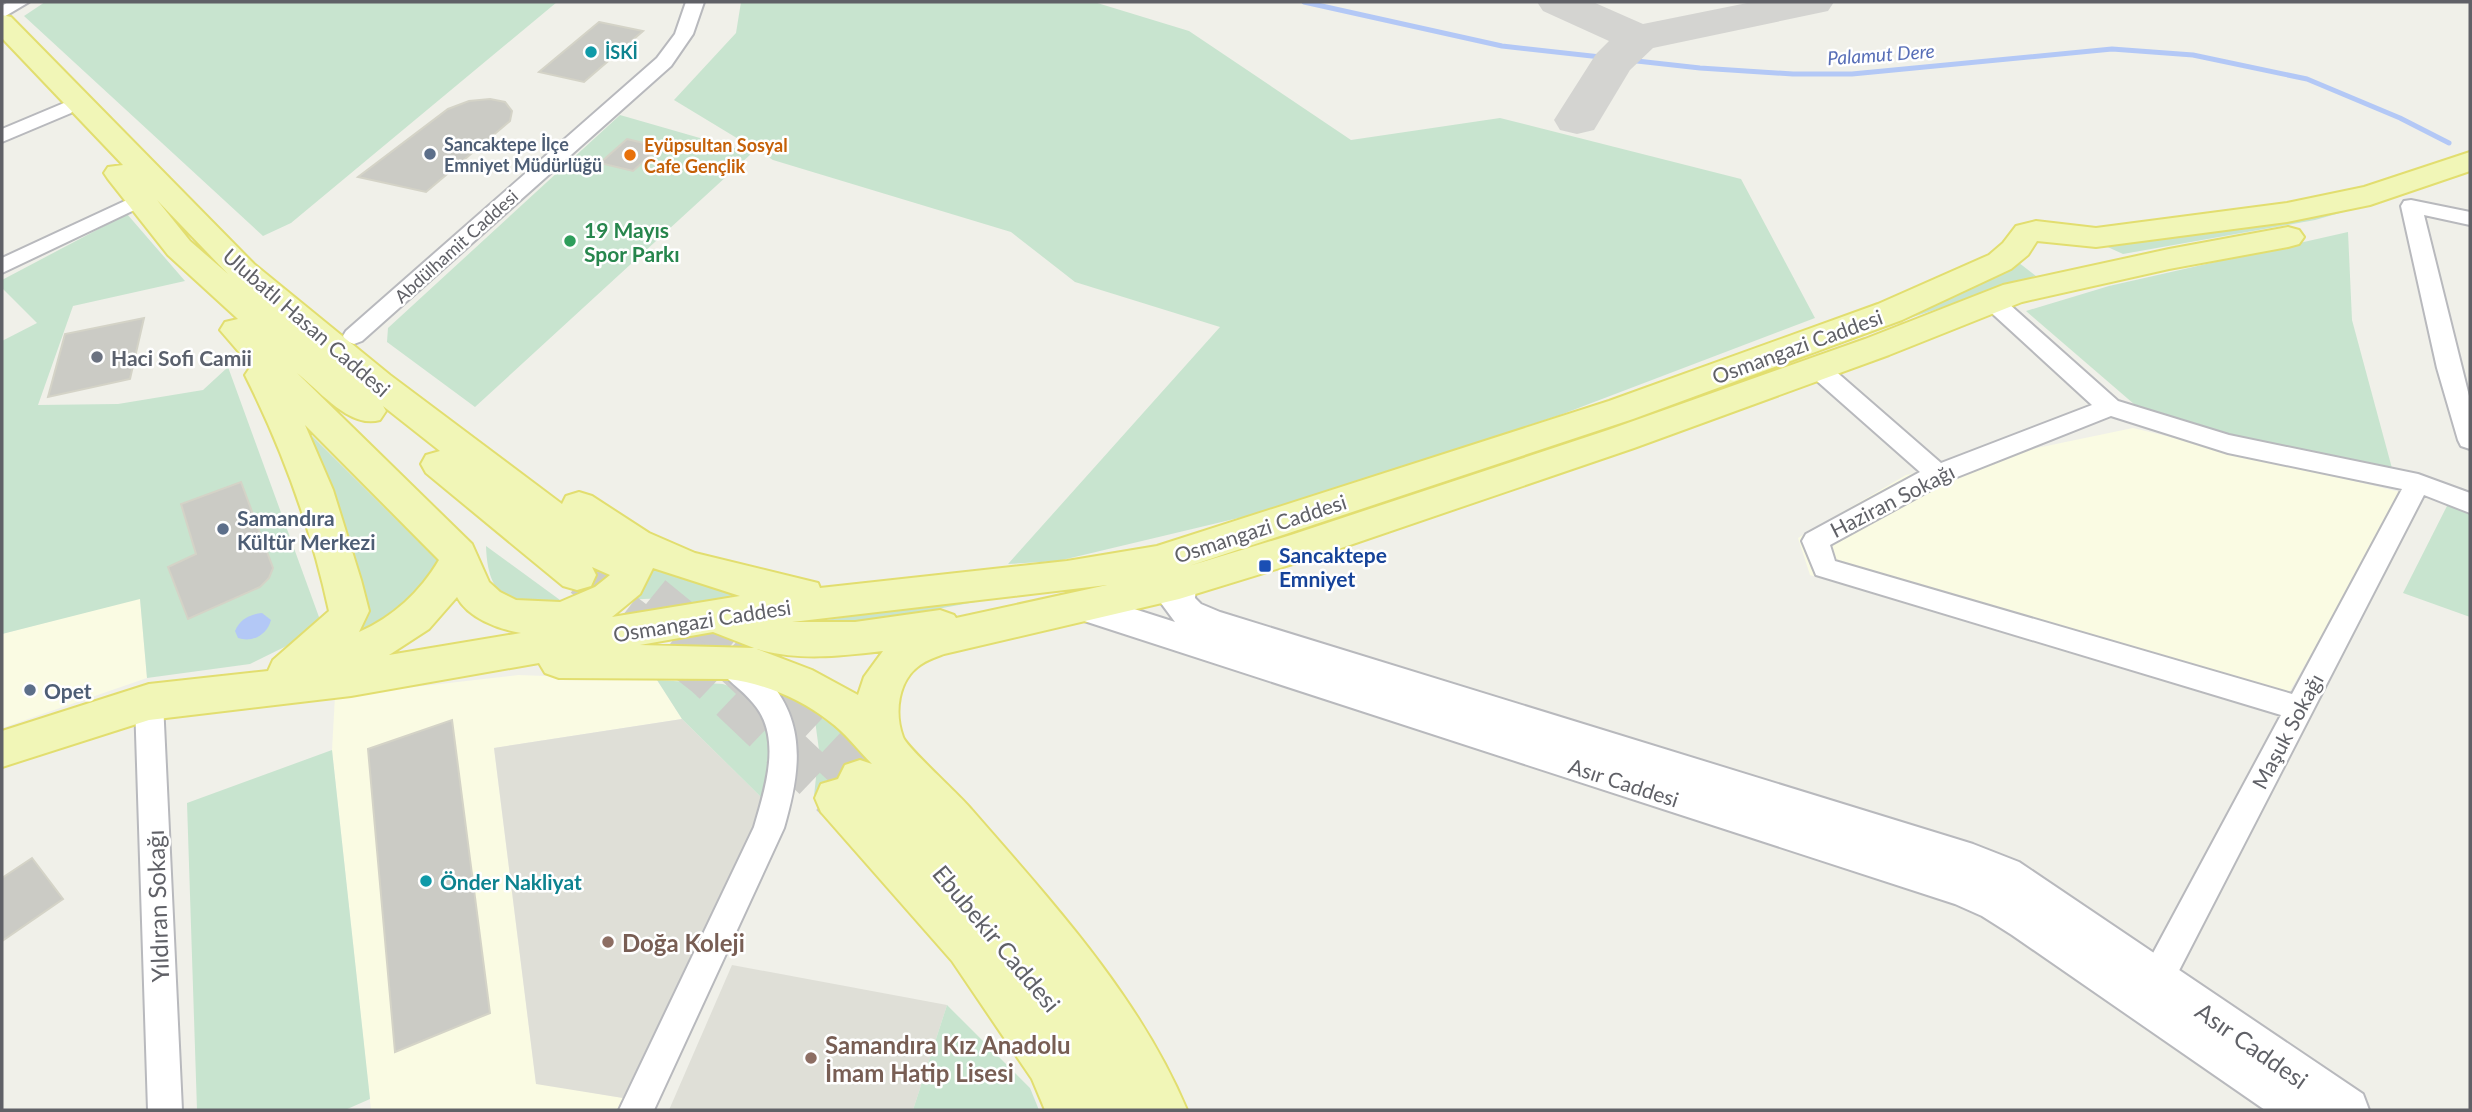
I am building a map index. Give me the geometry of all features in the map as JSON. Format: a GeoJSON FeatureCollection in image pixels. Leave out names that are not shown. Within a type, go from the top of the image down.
{"type":"FeatureCollection","features":[{"type":"Feature","properties":{"kind":"main road","name":"Ulubatlı Hasan Caddesi"},"geometry":{"type":"LineString","coordinates":[[2,23],[243,271],[275,299],[375,383],[617,548]]}},
{"type":"Feature","properties":{"kind":"main road","name":"Ulubatlı Hasan Caddesi"},"geometry":{"type":"LineString","coordinates":[[2,51],[64,109],[179,248],[308,364],[452,474],[577,575]]}},
{"type":"Feature","properties":{"kind":"main road","name":"Osmangazi Caddesi"},"geometry":{"type":"LineString","coordinates":[[2,749],[149,702],[351,679],[716,615],[839,599],[1067,576],[1157,561],[1621,410],[1890,312],[2000,262],[2017,248],[2018,241],[2032,232],[2043,231],[2090,238],[2246,218],[2344,202],[2470,161]]}},
{"type":"Feature","properties":{"kind":"main road","name":"Osmangazi Caddesi"},"geometry":{"type":"LineString","coordinates":[[1084,607],[1179,584],[1295,549],[1582,452],[1817,368],[1992,301],[2090,276],[2281,239],[2411,206],[2470,185]]}},
{"type":"Feature","properties":{"kind":"main road"},"geometry":{"type":"LineString","coordinates":[[2017,248],[2028,263],[2038,270],[2065,278],[2090,276],[2098,266],[2095,256],[2089,248],[2068,236]]}},
{"type":"Feature","properties":{"kind":"main road"},"geometry":{"type":"LineString","coordinates":[[179,248],[237,330],[278,405],[326,517],[349,611],[343,624],[288,672]]}},
{"type":"Feature","properties":{"kind":"main road"},"geometry":{"type":"LineString","coordinates":[[275,299],[354,336],[437,407],[636,562],[632,577],[600,605],[561,618]]}},
{"type":"Feature","properties":{"kind":"main road"},"geometry":{"type":"LineString","coordinates":[[237,330],[311,410],[425,521],[460,559],[472,591],[486,603],[510,615],[561,618],[649,604],[689,605],[716,615],[735,626],[771,638],[801,641],[842,639],[1084,607]]}},
{"type":"Feature","properties":{"kind":"main road"},"geometry":{"type":"LineString","coordinates":[[617,548],[670,557],[776,590],[839,599]]}},
{"type":"Feature","properties":{"kind":"main road"},"geometry":{"type":"LineString","coordinates":[[234,692],[288,672],[341,658],[413,621],[446,586],[460,559]]}},
{"type":"Feature","properties":{"kind":"main road"},"geometry":{"type":"LineString","coordinates":[[860,775],[877,714],[879,689],[904,654],[936,639],[1084,607]]}},
{"type":"Feature","properties":{"kind":"main road"},"geometry":{"type":"LineString","coordinates":[[351,679],[518,662],[728,662],[755,665],[797,682],[844,709],[860,775]]}},
{"type":"Feature","properties":{"kind":"main road"},"geometry":{"type":"LineString","coordinates":[[860,775],[939,803],[1059,946],[1139,1064],[1161,1110]]}},
{"type":"Feature","properties":{"kind":"main road","name":"Ebubekir Caddesi"},"geometry":{"type":"LineString","coordinates":[[860,775],[968,945],[1050,1061],[1071,1110]]}},
{"type":"Feature","properties":{"kind":"main road","name":"Ebubekir Caddesi"},"geometry":{"type":"LineString","coordinates":[[860,775],[1052,999],[1115,1110]]}},
{"type":"Feature","properties":{"kind":"street"},"geometry":{"type":"LineString","coordinates":[[2,13],[20,2]]}},
{"type":"Feature","properties":{"kind":"street","name":"Abdülhamit Caddesi"},"geometry":{"type":"LineString","coordinates":[[354,336],[664,62],[681,41],[692,20],[695,2]]}},
{"type":"Feature","properties":{"kind":"street"},"geometry":{"type":"LineString","coordinates":[[2,136],[64,109]]}},
{"type":"Feature","properties":{"kind":"street"},"geometry":{"type":"LineString","coordinates":[[2,266],[142,200]]}},
{"type":"Feature","properties":{"kind":"street"},"geometry":{"type":"LineString","coordinates":[[2470,218],[2411,206],[2449,368],[2470,440]]}},
{"type":"Feature","properties":{"kind":"street"},"geometry":{"type":"LineString","coordinates":[[1992,301],[2110,407],[2228,444],[2418,482],[2470,503]]}},
{"type":"Feature","properties":{"kind":"street"},"geometry":{"type":"LineString","coordinates":[[1817,368],[1938,474]]}},
{"type":"Feature","properties":{"kind":"street","name":"Haziran Sokağı"},"geometry":{"type":"LineString","coordinates":[[2110,407],[1938,474],[1815,541],[1825,568],[2300,708]]}},
{"type":"Feature","properties":{"kind":"street","name":"Maşuk Sokağı"},"geometry":{"type":"LineString","coordinates":[[2150,990],[2418,482]]}},
{"type":"Feature","properties":{"kind":"street","name":"Asır Caddesi"},"geometry":{"type":"LineString","coordinates":[[1179,584],[1178,603],[1189,614],[1211,623],[1973,862],[2005,875],[2025,888],[2303,1110]]}},
{"type":"Feature","properties":{"kind":"street","name":"Asır Caddesi"},"geometry":{"type":"LineString","coordinates":[[1084,607],[1961,888],[1996,903],[2150,990],[2347,1110]]}},
{"type":"Feature","properties":{"kind":"street"},"geometry":{"type":"LineString","coordinates":[[636,1110],[769,828],[779,794],[785,737],[771,700],[754,680],[728,662]]}},
{"type":"Feature","properties":{"kind":"street","name":"Yıldıran Sokağı"},"geometry":{"type":"LineString","coordinates":[[149,702],[165,1110]]}},
{"type":"Feature","properties":{"kind":"shaded area"},"geometry":{"type":"Polygon","coordinates":[[[45,2],[557,2],[291,223],[263,236],[24,16],[45,2]]]}},
{"type":"Feature","properties":{"kind":"shaded area"},"geometry":{"type":"Polygon","coordinates":[[[741,2],[1094,2],[1189,31],[1351,140],[1500,118],[1741,179],[1815,318],[1560,415],[1276,509],[1058,561],[1008,564],[1220,327],[1075,282],[1011,232],[773,160],[674,100],[736,33],[741,2]]]}},
{"type":"Feature","properties":{"kind":"shaded area","name":"19 Mayıs Spor Parkı"},"geometry":{"type":"Polygon","coordinates":[[[620,115],[752,153],[475,407],[387,342],[388,328],[620,115]]]}},
{"type":"Feature","properties":{"kind":"shaded area"},"geometry":{"type":"Polygon","coordinates":[[[2393,198],[2315,220],[2123,254],[2101,244],[2312,216],[2393,198]]]}},
{"type":"Feature","properties":{"kind":"shaded area"},"geometry":{"type":"Polygon","coordinates":[[[127,214],[185,281],[73,306],[38,405],[118,404],[203,390],[228,367],[323,628],[250,664],[147,678],[140,599],[2,634],[2,341],[37,323],[2,288],[2,280],[127,214]]]}},
{"type":"Feature","properties":{"kind":"shaded area"},"geometry":{"type":"Polygon","coordinates":[[[2348,232],[2352,320],[2393,472],[2156,423],[2026,311],[2109,286],[2348,232]]]}},
{"type":"Feature","properties":{"kind":"shaded area"},"geometry":{"type":"Polygon","coordinates":[[[2014,259],[2036,276],[1868,332],[2014,259]]]}},
{"type":"Feature","properties":{"kind":"shaded area"},"geometry":{"type":"Polygon","coordinates":[[[303,427],[440,563],[438,583],[348,643],[369,611],[303,427]]]}},
{"type":"Feature","properties":{"kind":"shaded area"},"geometry":{"type":"Polygon","coordinates":[[[2133,428],[2404,493],[2276,715],[1810,575],[1798,538],[1906,475],[2133,428]]]}},
{"type":"Feature","properties":{"kind":"shaded area"},"geometry":{"type":"Polygon","coordinates":[[[2448,504],[2470,512],[2470,617],[2403,593],[2448,504]]]}},
{"type":"Feature","properties":{"kind":"shaded area"},"geometry":{"type":"Polygon","coordinates":[[[486,546],[560,600],[528,601],[505,595],[497,588],[492,578],[486,546]]]}},
{"type":"Feature","properties":{"kind":"shaded area"},"geometry":{"type":"Polygon","coordinates":[[[650,567],[779,598],[721,608],[668,598],[619,600],[650,567]]]}},
{"type":"Feature","properties":{"kind":"shaded area"},"geometry":{"type":"Polygon","coordinates":[[[1058,587],[904,615],[825,624],[825,620],[1058,587]]]}},
{"type":"Feature","properties":{"kind":"shaded area","name":"Opet"},"geometry":{"type":"Polygon","coordinates":[[[140,598],[147,678],[2,728],[2,634],[140,598]]]}},
{"type":"Feature","properties":{"kind":"shaded area"},"geometry":{"type":"Polygon","coordinates":[[[518,675],[657,680],[682,719],[494,748],[536,1083],[623,1098],[617,1110],[371,1110],[332,750],[335,696],[518,675]]]}},
{"type":"Feature","properties":{"kind":"shaded area"},"geometry":{"type":"Polygon","coordinates":[[[657,680],[723,684],[749,693],[786,740],[765,801],[682,719],[657,680]]]}},
{"type":"Feature","properties":{"kind":"shaded area"},"geometry":{"type":"Polygon","coordinates":[[[814,713],[871,750],[814,796],[819,750],[814,713]]]}},
{"type":"Feature","properties":{"kind":"shaded area","name":"Doğa Koleji"},"geometry":{"type":"Polygon","coordinates":[[[682,719],[765,801],[623,1098],[536,1084],[494,748],[682,719]]]}},
{"type":"Feature","properties":{"kind":"shaded area"},"geometry":{"type":"Polygon","coordinates":[[[332,750],[370,1099],[345,1110],[197,1110],[187,803],[332,750]]]}},
{"type":"Feature","properties":{"kind":"shaded area","name":"Samandıra Kız Anadolu İmam Hatip Lisesi"},"geometry":{"type":"Polygon","coordinates":[[[732,965],[947,1005],[913,1110],[669,1110],[732,965]]]}},
{"type":"Feature","properties":{"kind":"shaded area"},"geometry":{"type":"Polygon","coordinates":[[[947,1005],[1030,1088],[1039,1110],[913,1110],[947,1005]]]}},
{"type":"Feature","properties":{"kind":"water"},"geometry":{"type":"Polygon","coordinates":[[[262,613],[271,620],[266,630],[254,638],[238,638],[235,631],[240,623],[250,616],[262,613]]]}},
{"type":"Feature","properties":{"kind":"building","name":"İSKİ"},"geometry":{"type":"Polygon","coordinates":[[[599,22],[643,31],[584,82],[539,72],[599,22]]]}},
{"type":"Feature","properties":{"kind":"building","name":"Sancaktepe İlçe Emniyet Müdürlüğü"},"geometry":{"type":"Polygon","coordinates":[[[490,99],[505,102],[512,111],[510,121],[426,192],[358,177],[448,109],[469,101],[490,99]]]}},
{"type":"Feature","properties":{"kind":"building","name":"Eyüpsultan Sosyal Cafe Gençlik"},"geometry":{"type":"Polygon","coordinates":[[[627,139],[660,147],[633,171],[600,163],[627,139]]]}},
{"type":"Feature","properties":{"kind":"building","name":"Haci Sofi Camii"},"geometry":{"type":"Polygon","coordinates":[[[144,318],[130,379],[48,397],[65,334],[144,318]]]}},
{"type":"Feature","properties":{"kind":"building","name":"Samandıra Kültür Merkezi"},"geometry":{"type":"Polygon","coordinates":[[[241,482],[273,568],[269,578],[260,587],[188,619],[168,567],[196,554],[181,504],[241,482]]]}},
{"type":"Feature","properties":{"kind":"building","name":"Önder Nakliyat"},"geometry":{"type":"Polygon","coordinates":[[[452,720],[490,1013],[395,1052],[368,749],[452,720]]]}},
{"type":"Feature","properties":{"kind":"building"},"geometry":{"type":"Polygon","coordinates":[[[32,858],[63,899],[2,941],[2,878],[32,858]]]}},
{"type":"Feature","properties":{"kind":"waterway","name":"Palamut Dere"},"geometry":{"type":"LineString","coordinates":[[1304,2],[1502,46],[1700,68],[1793,74],[1852,74],[2112,49],[2193,55],[2307,79],[2400,118],[2449,143]]}},
{"type":"Feature","properties":{"kind":"taxiway"},"geometry":{"type":"LineString","coordinates":[[1558,2],[1638,38]]}},
{"type":"Feature","properties":{"kind":"taxiway"},"geometry":{"type":"LineString","coordinates":[[1638,38],[1813,2]]}},
{"type":"Feature","properties":{"kind":"taxiway"},"geometry":{"type":"LineString","coordinates":[[1577,120],[1612,63],[1638,38]]}},
{"type":"Feature","properties":{"kind":"tunnel"},"geometry":{"type":"LineString","coordinates":[[611,560],[728,655]]}},
{"type":"Feature","properties":{"kind":"tunnel"},"geometry":{"type":"LineString","coordinates":[[582,578],[682,655]]}},
{"type":"Feature","properties":{"kind":"tunnel"},"geometry":{"type":"LineString","coordinates":[[680,653],[707,674],[837,798]]}},
{"type":"Feature","properties":{"kind":"tunnel"},"geometry":{"type":"LineString","coordinates":[[726,653],[860,779]]}},
{"type":"Feature","properties":{"kind":"place","name":"İSKİ"},"geometry":{"type":"Point","coordinates":[591,52]}},
{"type":"Feature","properties":{"kind":"place","name":"Sancaktepe İlçe Emniyet Müdürlüğü"},"geometry":{"type":"Point","coordinates":[430,154]}},
{"type":"Feature","properties":{"kind":"place","name":"Eyüpsultan Sosyal Cafe Gençlik"},"geometry":{"type":"Point","coordinates":[630,155]}},
{"type":"Feature","properties":{"kind":"place","name":"19 Mayıs Spor Parkı"},"geometry":{"type":"Point","coordinates":[570,241]}},
{"type":"Feature","properties":{"kind":"place","name":"Haci Sofi Camii"},"geometry":{"type":"Point","coordinates":[97,357]}},
{"type":"Feature","properties":{"kind":"place","name":"Samandıra Kültür Merkezi"},"geometry":{"type":"Point","coordinates":[223,529]}},
{"type":"Feature","properties":{"kind":"place","name":"Sancaktepe Emniyet"},"geometry":{"type":"Point","coordinates":[1265,566]}},
{"type":"Feature","properties":{"kind":"place","name":"Opet"},"geometry":{"type":"Point","coordinates":[30,690]}},
{"type":"Feature","properties":{"kind":"place","name":"Önder Nakliyat"},"geometry":{"type":"Point","coordinates":[426,881]}},
{"type":"Feature","properties":{"kind":"place","name":"Doğa Koleji"},"geometry":{"type":"Point","coordinates":[608,942]}},
{"type":"Feature","properties":{"kind":"place","name":"Samandıra Kız Anadolu İmam Hatip Lisesi"},"geometry":{"type":"Point","coordinates":[811,1058]}}]}
